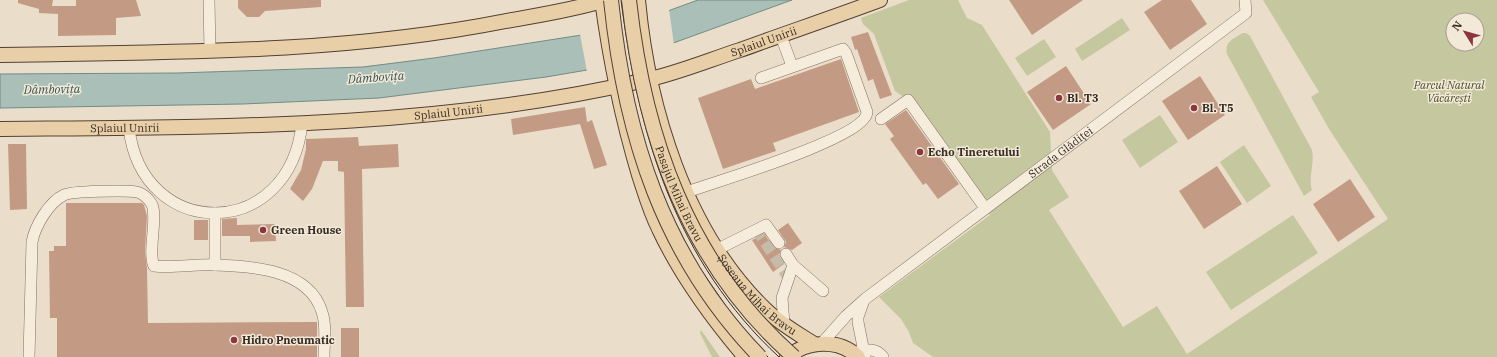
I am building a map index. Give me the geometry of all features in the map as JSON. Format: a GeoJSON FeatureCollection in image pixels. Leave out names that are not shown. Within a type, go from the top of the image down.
{"type":"FeatureCollection","features":[{"type":"Feature","properties":{"kind":"main road"},"geometry":{"type":"LineString","coordinates":[[0,55],[210,51],[321,47],[440,33],[535,16],[605,0],[604,17],[616,87],[644,194],[658,228],[695,293],[745,357]]}},
{"type":"Feature","properties":{"kind":"main road","name":"Pasajul Mihai Bravu"},"geometry":{"type":"LineString","coordinates":[[605,0],[633,125],[664,217],[679,249],[698,280],[728,321],[760,357]]}},
{"type":"Feature","properties":{"kind":"main road","name":"Splaiul Unirii"},"geometry":{"type":"LineString","coordinates":[[0,129],[129,128],[302,123],[434,114],[558,97],[616,87],[649,79],[781,36],[880,0]]}},
{"type":"Feature","properties":{"kind":"main road","name":"Pasajul Mihai Bravu"},"geometry":{"type":"LineString","coordinates":[[635,3],[638,68],[666,168],[682,208],[698,239],[724,282],[754,318],[794,357]]}},
{"type":"Feature","properties":{"kind":"main road","name":"Șoseaua Mihai Bravu"},"geometry":{"type":"LineString","coordinates":[[635,3],[649,79],[671,155],[699,218],[718,249],[747,290],[764,308],[784,324],[818,344]]}},
{"type":"Feature","properties":{"kind":"main road"},"geometry":{"type":"LineString","coordinates":[[787,357],[796,350],[818,344],[833,344],[860,354]]}},
{"type":"Feature","properties":{"kind":"street"},"geometry":{"type":"LineString","coordinates":[[209,0],[210,51]]}},
{"type":"Feature","properties":{"kind":"street","name":"Strada Glădiței"},"geometry":{"type":"LineString","coordinates":[[818,344],[865,299],[1246,13],[1245,0]]}},
{"type":"Feature","properties":{"kind":"street"},"geometry":{"type":"LineString","coordinates":[[781,36],[792,66]]}},
{"type":"Feature","properties":{"kind":"street"},"geometry":{"type":"LineString","coordinates":[[687,192],[820,146],[843,135],[864,121],[867,112],[844,50],[792,66],[761,78]]}},
{"type":"Feature","properties":{"kind":"street"},"geometry":{"type":"LineString","coordinates":[[881,119],[908,100],[985,208]]}},
{"type":"Feature","properties":{"kind":"street"},"geometry":{"type":"LineString","coordinates":[[129,128],[134,154],[138,165],[157,190],[184,207],[215,213],[232,211],[249,206],[264,198],[278,185],[295,158],[299,147],[302,123]]}},
{"type":"Feature","properties":{"kind":"street"},"geometry":{"type":"LineString","coordinates":[[29,357],[33,237],[51,205],[69,193],[134,191],[140,193],[148,199],[153,207],[154,266],[215,265],[271,271],[286,276],[303,285],[316,300],[322,310],[324,324],[324,357]]}},
{"type":"Feature","properties":{"kind":"street"},"geometry":{"type":"LineString","coordinates":[[215,213],[215,265]]}},
{"type":"Feature","properties":{"kind":"street"},"geometry":{"type":"LineString","coordinates":[[718,249],[766,225],[779,243]]}},
{"type":"Feature","properties":{"kind":"street"},"geometry":{"type":"LineString","coordinates":[[786,254],[793,265],[823,291]]}},
{"type":"Feature","properties":{"kind":"street"},"geometry":{"type":"LineString","coordinates":[[784,324],[782,298],[793,265]]}},
{"type":"Feature","properties":{"kind":"street"},"geometry":{"type":"LineString","coordinates":[[865,299],[858,317],[860,354],[875,350],[883,357]]}},
{"type":"Feature","properties":{"kind":"green space","name":"Parcul Natural Văcărești"},"geometry":{"type":"Polygon","coordinates":[[[909,0],[958,0],[967,18],[982,25],[1050,132],[1052,170],[1069,197],[1049,210],[1123,327],[1157,306],[1187,354],[1388,219],[1329,129],[1311,97],[1319,92],[1263,0],[1497,0],[1497,357],[933,357],[913,343],[909,332],[901,319],[879,297],[990,215],[908,100],[895,91],[874,34],[863,24],[861,18],[909,0]]]}},
{"type":"Feature","properties":{"kind":"green space"},"geometry":{"type":"Polygon","coordinates":[[[1122,18],[1130,30],[1082,61],[1075,49],[1122,18]]]}},
{"type":"Feature","properties":{"kind":"green space"},"geometry":{"type":"Polygon","coordinates":[[[1243,33],[1250,36],[1312,150],[1312,190],[1304,196],[1227,54],[1226,50],[1228,43],[1243,33]]]}},
{"type":"Feature","properties":{"kind":"green space"},"geometry":{"type":"Polygon","coordinates":[[[1044,39],[1056,57],[1027,76],[1015,58],[1044,39]]]}},
{"type":"Feature","properties":{"kind":"green space"},"geometry":{"type":"Polygon","coordinates":[[[1160,115],[1178,142],[1140,168],[1122,140],[1160,115]]]}},
{"type":"Feature","properties":{"kind":"green space"},"geometry":{"type":"Polygon","coordinates":[[[1244,145],[1271,186],[1247,203],[1220,162],[1244,145]]]}},
{"type":"Feature","properties":{"kind":"green space"},"geometry":{"type":"Polygon","coordinates":[[[1293,215],[1318,253],[1231,310],[1206,272],[1293,215]]]}},
{"type":"Feature","properties":{"kind":"green space"},"geometry":{"type":"Polygon","coordinates":[[[701,330],[720,357],[712,357],[700,333],[701,330]]]}},
{"type":"Feature","properties":{"kind":"water","name":"Dâmbovița"},"geometry":{"type":"Polygon","coordinates":[[[698,0],[792,0],[599,68],[546,77],[379,98],[243,104],[0,108],[0,74],[177,73],[363,67],[434,58],[588,34],[654,16],[698,0]]]}},
{"type":"Feature","properties":{"kind":"pier"},"geometry":{"type":"Polygon","coordinates":[[[669,9],[674,45],[599,70],[587,72],[580,34],[669,9]]]}},
{"type":"Feature","properties":{"kind":"building"},"geometry":{"type":"Polygon","coordinates":[[[18,0],[53,0],[52,6],[76,6],[76,0],[136,0],[141,16],[116,18],[116,35],[58,36],[58,14],[39,13],[39,9],[18,3],[18,0]]]}},
{"type":"Feature","properties":{"kind":"building"},"geometry":{"type":"Polygon","coordinates":[[[238,0],[321,0],[321,7],[265,11],[259,17],[247,17],[238,8],[238,0]]]}},
{"type":"Feature","properties":{"kind":"building"},"geometry":{"type":"Polygon","coordinates":[[[1009,0],[1083,0],[1032,35],[1009,0]]]}},
{"type":"Feature","properties":{"kind":"building"},"geometry":{"type":"Polygon","coordinates":[[[1162,0],[1191,0],[1207,24],[1170,50],[1144,12],[1162,0]]]}},
{"type":"Feature","properties":{"kind":"building"},"geometry":{"type":"Polygon","coordinates":[[[868,32],[892,95],[880,99],[873,79],[868,81],[857,49],[855,50],[851,37],[868,32]]]}},
{"type":"Feature","properties":{"kind":"building"},"geometry":{"type":"Polygon","coordinates":[[[841,59],[859,112],[773,143],[776,151],[723,169],[698,98],[751,79],[755,89],[841,59]]]}},
{"type":"Feature","properties":{"kind":"building","name":"Bl. T3"},"geometry":{"type":"Polygon","coordinates":[[[1066,66],[1091,104],[1053,130],[1027,92],[1066,66]]]}},
{"type":"Feature","properties":{"kind":"building","name":"Bl. T5"},"geometry":{"type":"Polygon","coordinates":[[[1200,76],[1225,115],[1188,140],[1162,101],[1200,76]]]}},
{"type":"Feature","properties":{"kind":"building"},"geometry":{"type":"Polygon","coordinates":[[[585,107],[587,122],[592,120],[607,165],[594,169],[580,124],[513,135],[511,119],[585,107]]]}},
{"type":"Feature","properties":{"kind":"building","name":"Echo Tineretului"},"geometry":{"type":"Polygon","coordinates":[[[906,110],[959,184],[938,199],[926,183],[923,185],[890,139],[894,136],[885,124],[906,110]]]}},
{"type":"Feature","properties":{"kind":"building"},"geometry":{"type":"Polygon","coordinates":[[[358,137],[359,146],[398,144],[399,167],[362,169],[364,307],[346,307],[344,172],[338,171],[338,161],[323,161],[312,189],[303,201],[290,189],[301,170],[306,149],[306,139],[358,137]]]}},
{"type":"Feature","properties":{"kind":"building"},"geometry":{"type":"Polygon","coordinates":[[[8,144],[26,144],[27,209],[10,210],[8,144]]]}},
{"type":"Feature","properties":{"kind":"building"},"geometry":{"type":"Polygon","coordinates":[[[1217,166],[1242,204],[1204,229],[1179,191],[1217,166]]]}},
{"type":"Feature","properties":{"kind":"building"},"geometry":{"type":"Polygon","coordinates":[[[1350,179],[1375,217],[1338,242],[1313,204],[1350,179]]]}},
{"type":"Feature","properties":{"kind":"building"},"geometry":{"type":"Polygon","coordinates":[[[66,203],[142,203],[144,205],[147,216],[145,252],[147,268],[148,323],[317,322],[317,357],[57,357],[57,318],[50,318],[49,251],[54,251],[54,246],[66,246],[66,203]]]}},
{"type":"Feature","properties":{"kind":"building"},"geometry":{"type":"Polygon","coordinates":[[[237,218],[237,225],[275,224],[276,241],[250,242],[250,236],[222,236],[222,219],[237,218]]]}},
{"type":"Feature","properties":{"kind":"building"},"geometry":{"type":"Polygon","coordinates":[[[194,220],[208,220],[208,240],[194,240],[194,220]]]}},
{"type":"Feature","properties":{"kind":"building"},"geometry":{"type":"Polygon","coordinates":[[[788,223],[802,243],[792,250],[784,247],[786,242],[778,230],[788,223]]]}},
{"type":"Feature","properties":{"kind":"building"},"geometry":{"type":"Polygon","coordinates":[[[764,234],[774,247],[781,250],[779,255],[784,264],[773,272],[752,240],[764,234]]]}},
{"type":"Feature","properties":{"kind":"building"},"geometry":{"type":"Polygon","coordinates":[[[341,328],[359,328],[359,357],[341,357],[341,328]]]}},
{"type":"Feature","properties":{"kind":"tunnel"},"geometry":{"type":"LineString","coordinates":[[756,229],[788,277]]}},
{"type":"Feature","properties":{"kind":"tram line"},"geometry":{"type":"LineString","coordinates":[[621,0],[628,50],[638,99],[651,147],[668,193],[688,238],[713,280],[743,320],[779,357]]}},
{"type":"Feature","properties":{"kind":"tram line"},"geometry":{"type":"LineString","coordinates":[[699,267],[743,331],[768,357]]}},
{"type":"Feature","properties":{"kind":"place","name":"Bl. T3"},"geometry":{"type":"Point","coordinates":[1059,98]}},
{"type":"Feature","properties":{"kind":"place","name":"Bl. T5"},"geometry":{"type":"Point","coordinates":[1194,108]}},
{"type":"Feature","properties":{"kind":"place","name":"Echo Tineretului"},"geometry":{"type":"Point","coordinates":[920,152]}},
{"type":"Feature","properties":{"kind":"place","name":"Green House"},"geometry":{"type":"Point","coordinates":[263,230]}},
{"type":"Feature","properties":{"kind":"place","name":"Hidro Pneumatic"},"geometry":{"type":"Point","coordinates":[234,340]}}]}
